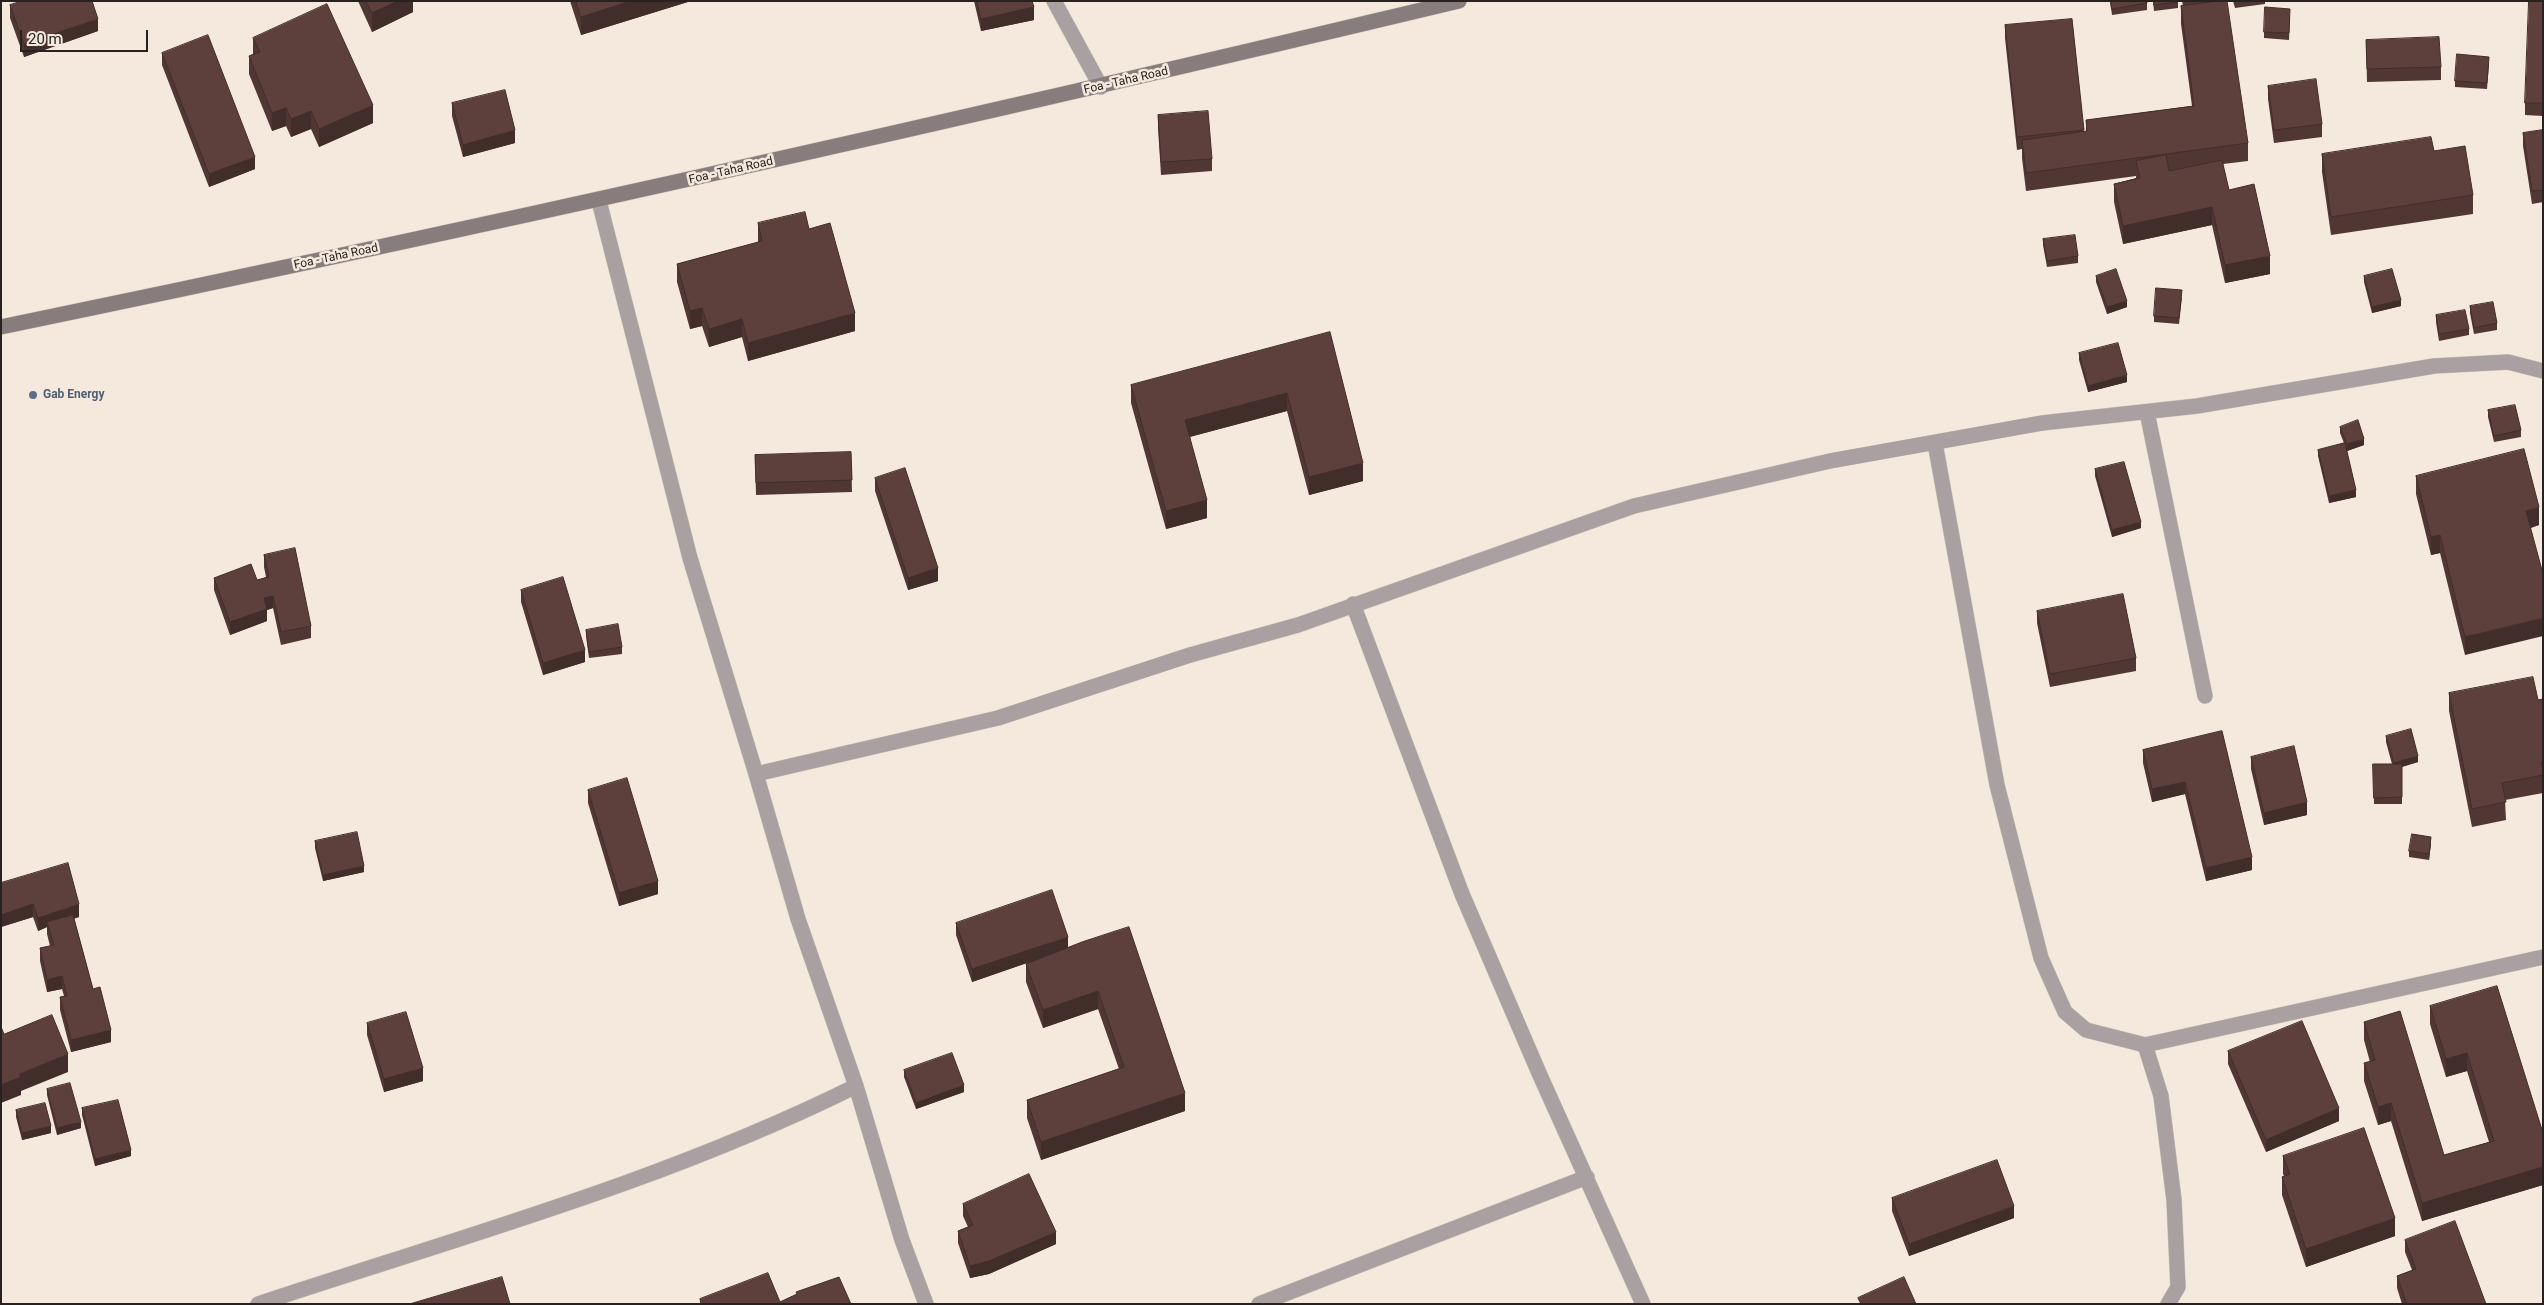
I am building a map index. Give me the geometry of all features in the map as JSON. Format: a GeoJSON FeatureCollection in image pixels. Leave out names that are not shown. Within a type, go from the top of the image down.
{"type":"FeatureCollection","features":[{"type":"Feature","properties":{"kind":"street"},"geometry":{"type":"LineString","coordinates":[[1054,1],[1101,87]]}},
{"type":"Feature","properties":{"kind":"street","name":"Foa - Taha Road"},"geometry":{"type":"LineString","coordinates":[[1,327],[599,200],[1101,87],[1458,1]]}},
{"type":"Feature","properties":{"kind":"street"},"geometry":{"type":"LineString","coordinates":[[599,200],[690,558],[798,919],[856,1086],[902,1240],[926,1304]]}},
{"type":"Feature","properties":{"kind":"street"},"geometry":{"type":"LineString","coordinates":[[756,774],[998,718],[1190,655],[1298,626],[1353,604],[1634,506],[1830,461],[2042,423],[2197,406],[2434,366],[2508,362],[2543,371]]}},
{"type":"Feature","properties":{"kind":"street"},"geometry":{"type":"LineString","coordinates":[[2147,412],[2204,696]]}},
{"type":"Feature","properties":{"kind":"street"},"geometry":{"type":"LineString","coordinates":[[1935,443],[1998,784],[2041,958],[2065,1012],[2086,1030],[2145,1045],[2543,957]]}},
{"type":"Feature","properties":{"kind":"street"},"geometry":{"type":"LineString","coordinates":[[1353,604],[1462,894],[1539,1073],[1643,1304]]}},
{"type":"Feature","properties":{"kind":"street"},"geometry":{"type":"LineString","coordinates":[[2145,1045],[2161,1096],[2174,1200],[2178,1287],[2168,1304]]}},
{"type":"Feature","properties":{"kind":"street"},"geometry":{"type":"LineString","coordinates":[[258,1304],[617,1187],[793,1118],[856,1086]]}},
{"type":"Feature","properties":{"kind":"street"},"geometry":{"type":"LineString","coordinates":[[1259,1304],[1587,1177]]}},
{"type":"Feature","properties":{"kind":"building"},"geometry":{"type":"Polygon","coordinates":[[[22,1],[92,1],[98,19],[24,44],[10,5],[22,1]]]}},
{"type":"Feature","properties":{"kind":"building"},"geometry":{"type":"Polygon","coordinates":[[[366,1],[398,1],[372,13],[366,1]]]}},
{"type":"Feature","properties":{"kind":"building"},"geometry":{"type":"Polygon","coordinates":[[[576,1],[631,1],[581,17],[576,1]]]}},
{"type":"Feature","properties":{"kind":"building"},"geometry":{"type":"Polygon","coordinates":[[[977,1],[1032,1],[1034,7],[981,19],[977,1]]]}},
{"type":"Feature","properties":{"kind":"building"},"geometry":{"type":"Polygon","coordinates":[[[2111,1],[2147,1],[2147,3],[2112,9],[2111,1]]]}},
{"type":"Feature","properties":{"kind":"building"},"geometry":{"type":"Polygon","coordinates":[[[2154,1],[2178,1],[2178,2],[2154,5],[2154,1]]]}},
{"type":"Feature","properties":{"kind":"building"},"geometry":{"type":"Polygon","coordinates":[[[2227,1],[2248,143],[2026,173],[2022,140],[2087,131],[2086,120],[2194,106],[2181,6],[2227,1]]]}},
{"type":"Feature","properties":{"kind":"building"},"geometry":{"type":"Polygon","coordinates":[[[2529,1],[2543,1],[2543,103],[2525,103],[2529,1]]]}},
{"type":"Feature","properties":{"kind":"building"},"geometry":{"type":"Polygon","coordinates":[[[327,4],[373,105],[319,129],[311,111],[291,119],[286,108],[272,113],[249,56],[260,52],[253,38],[327,4]]]}},
{"type":"Feature","properties":{"kind":"building"},"geometry":{"type":"Polygon","coordinates":[[[2265,7],[2290,9],[2289,33],[2264,32],[2265,7]]]}},
{"type":"Feature","properties":{"kind":"building"},"geometry":{"type":"Polygon","coordinates":[[[2072,19],[2084,130],[2017,137],[2005,25],[2072,19]]]}},
{"type":"Feature","properties":{"kind":"building"},"geometry":{"type":"Polygon","coordinates":[[[208,35],[255,157],[209,174],[162,53],[208,35]]]}},
{"type":"Feature","properties":{"kind":"building"},"geometry":{"type":"Polygon","coordinates":[[[2439,37],[2441,67],[2367,69],[2366,40],[2439,37]]]}},
{"type":"Feature","properties":{"kind":"building"},"geometry":{"type":"Polygon","coordinates":[[[2457,54],[2489,57],[2487,83],[2455,81],[2457,54]]]}},
{"type":"Feature","properties":{"kind":"building"},"geometry":{"type":"Polygon","coordinates":[[[2316,79],[2322,124],[2274,130],[2268,86],[2316,79]]]}},
{"type":"Feature","properties":{"kind":"building"},"geometry":{"type":"Polygon","coordinates":[[[505,90],[515,130],[463,145],[452,103],[505,90]]]}},
{"type":"Feature","properties":{"kind":"building"},"geometry":{"type":"Polygon","coordinates":[[[1208,111],[1212,159],[1161,162],[1158,115],[1208,111]]]}},
{"type":"Feature","properties":{"kind":"building"},"geometry":{"type":"Polygon","coordinates":[[[2543,130],[2543,190],[2532,191],[2523,133],[2543,130]]]}},
{"type":"Feature","properties":{"kind":"building"},"geometry":{"type":"Polygon","coordinates":[[[2431,137],[2434,151],[2465,146],[2473,195],[2331,217],[2322,154],[2431,137]]]}},
{"type":"Feature","properties":{"kind":"building"},"geometry":{"type":"Polygon","coordinates":[[[2166,155],[2169,171],[2222,160],[2229,190],[2254,184],[2270,256],[2225,265],[2212,207],[2123,226],[2114,184],[2140,178],[2136,161],[2166,155]]]}},
{"type":"Feature","properties":{"kind":"building"},"geometry":{"type":"Polygon","coordinates":[[[805,212],[809,229],[830,223],[855,313],[748,343],[742,319],[709,329],[702,308],[690,311],[677,264],[762,241],[758,223],[805,212]]]}},
{"type":"Feature","properties":{"kind":"building"},"geometry":{"type":"Polygon","coordinates":[[[2075,235],[2078,256],[2047,261],[2043,239],[2075,235]]]}},
{"type":"Feature","properties":{"kind":"building"},"geometry":{"type":"Polygon","coordinates":[[[2116,269],[2127,301],[2107,307],[2096,276],[2116,269]]]}},
{"type":"Feature","properties":{"kind":"building"},"geometry":{"type":"Polygon","coordinates":[[[2392,269],[2401,300],[2372,307],[2364,276],[2392,269]]]}},
{"type":"Feature","properties":{"kind":"building"},"geometry":{"type":"Polygon","coordinates":[[[2156,288],[2182,290],[2179,318],[2154,316],[2156,288]]]}},
{"type":"Feature","properties":{"kind":"building"},"geometry":{"type":"Polygon","coordinates":[[[2493,302],[2497,323],[2474,328],[2470,306],[2493,302]]]}},
{"type":"Feature","properties":{"kind":"building"},"geometry":{"type":"Polygon","coordinates":[[[2465,310],[2469,329],[2439,334],[2436,315],[2465,310]]]}},
{"type":"Feature","properties":{"kind":"building"},"geometry":{"type":"Polygon","coordinates":[[[1330,332],[1363,463],[1309,477],[1287,393],[1185,420],[1207,500],[1166,511],[1131,385],[1330,332]]]}},
{"type":"Feature","properties":{"kind":"building"},"geometry":{"type":"Polygon","coordinates":[[[2118,343],[2127,375],[2088,386],[2079,353],[2118,343]]]}},
{"type":"Feature","properties":{"kind":"building"},"geometry":{"type":"Polygon","coordinates":[[[2515,405],[2521,430],[2494,436],[2488,410],[2515,405]]]}},
{"type":"Feature","properties":{"kind":"building"},"geometry":{"type":"Polygon","coordinates":[[[2358,420],[2364,439],[2347,444],[2340,427],[2358,420]]]}},
{"type":"Feature","properties":{"kind":"building"},"geometry":{"type":"Polygon","coordinates":[[[2345,443],[2356,490],[2329,496],[2318,450],[2345,443]]]}},
{"type":"Feature","properties":{"kind":"building"},"geometry":{"type":"Polygon","coordinates":[[[2524,449],[2539,507],[2526,511],[2543,574],[2543,618],[2465,637],[2440,535],[2431,537],[2416,476],[2524,449]]]}},
{"type":"Feature","properties":{"kind":"building"},"geometry":{"type":"Polygon","coordinates":[[[851,452],[852,480],[756,483],[755,455],[851,452]]]}},
{"type":"Feature","properties":{"kind":"building"},"geometry":{"type":"Polygon","coordinates":[[[2124,462],[2141,522],[2112,530],[2095,469],[2124,462]]]}},
{"type":"Feature","properties":{"kind":"building"},"geometry":{"type":"Polygon","coordinates":[[[905,468],[938,568],[908,578],[875,478],[905,468]]]}},
{"type":"Feature","properties":{"kind":"building"},"geometry":{"type":"Polygon","coordinates":[[[295,548],[311,626],[281,632],[273,596],[264,598],[267,609],[230,622],[214,578],[251,564],[257,580],[269,577],[264,555],[295,548]]]}},
{"type":"Feature","properties":{"kind":"building"},"geometry":{"type":"Polygon","coordinates":[[[563,577],[585,650],[543,663],[521,590],[563,577]]]}},
{"type":"Feature","properties":{"kind":"building"},"geometry":{"type":"Polygon","coordinates":[[[2123,594],[2136,658],[2050,674],[2037,611],[2123,594]]]}},
{"type":"Feature","properties":{"kind":"building"},"geometry":{"type":"Polygon","coordinates":[[[618,624],[622,647],[589,652],[586,630],[618,624]]]}},
{"type":"Feature","properties":{"kind":"building"},"geometry":{"type":"Polygon","coordinates":[[[2533,677],[2538,700],[2543,699],[2543,762],[2541,762],[2543,775],[2502,783],[2506,802],[2472,809],[2449,693],[2533,677]]]}},
{"type":"Feature","properties":{"kind":"building"},"geometry":{"type":"Polygon","coordinates":[[[2411,729],[2418,756],[2394,763],[2386,736],[2411,729]]]}},
{"type":"Feature","properties":{"kind":"building"},"geometry":{"type":"Polygon","coordinates":[[[2222,731],[2252,857],[2206,868],[2185,782],[2152,789],[2143,750],[2222,731]]]}},
{"type":"Feature","properties":{"kind":"building"},"geometry":{"type":"Polygon","coordinates":[[[2294,746],[2307,802],[2264,813],[2251,757],[2294,746]]]}},
{"type":"Feature","properties":{"kind":"building"},"geometry":{"type":"Polygon","coordinates":[[[2373,764],[2402,764],[2402,797],[2374,798],[2373,764]]]}},
{"type":"Feature","properties":{"kind":"building"},"geometry":{"type":"Polygon","coordinates":[[[627,778],[658,881],[619,893],[588,790],[627,778]]]}},
{"type":"Feature","properties":{"kind":"building"},"geometry":{"type":"Polygon","coordinates":[[[357,832],[364,866],[323,875],[315,841],[357,832]]]}},
{"type":"Feature","properties":{"kind":"building"},"geometry":{"type":"Polygon","coordinates":[[[2412,834],[2431,837],[2429,854],[2409,851],[2412,834]]]}},
{"type":"Feature","properties":{"kind":"building"},"geometry":{"type":"Polygon","coordinates":[[[68,863],[79,904],[38,918],[33,904],[1,915],[1,883],[68,863]]]}},
{"type":"Feature","properties":{"kind":"building"},"geometry":{"type":"Polygon","coordinates":[[[1052,890],[1068,937],[972,969],[956,923],[1052,890]]]}},
{"type":"Feature","properties":{"kind":"building"},"geometry":{"type":"Polygon","coordinates":[[[73,915],[93,989],[100,987],[111,1030],[71,1040],[60,997],[67,996],[62,976],[47,980],[40,948],[54,945],[47,922],[73,915]]]}},
{"type":"Feature","properties":{"kind":"building"},"geometry":{"type":"Polygon","coordinates":[[[1129,927],[1185,1093],[1041,1142],[1027,1100],[1124,1067],[1098,991],[1043,1010],[1026,964],[1082,942],[1129,927]]]}},
{"type":"Feature","properties":{"kind":"building"},"geometry":{"type":"Polygon","coordinates":[[[2497,986],[2543,1133],[2543,1167],[2422,1203],[2391,1103],[2378,1107],[2364,1063],[2375,1060],[2364,1022],[2400,1011],[2444,1155],[2494,1141],[2467,1053],[2446,1059],[2430,1006],[2497,986]]]}},
{"type":"Feature","properties":{"kind":"building"},"geometry":{"type":"Polygon","coordinates":[[[406,1012],[423,1068],[384,1079],[367,1023],[406,1012]]]}},
{"type":"Feature","properties":{"kind":"building"},"geometry":{"type":"Polygon","coordinates":[[[52,1015],[68,1054],[19,1074],[21,1077],[1,1085],[1,1027],[4,1034],[52,1015]]]}},
{"type":"Feature","properties":{"kind":"building"},"geometry":{"type":"Polygon","coordinates":[[[2302,1021],[2339,1108],[2266,1140],[2228,1051],[2302,1021]]]}},
{"type":"Feature","properties":{"kind":"building"},"geometry":{"type":"Polygon","coordinates":[[[952,1053],[964,1085],[916,1103],[904,1070],[952,1053]]]}},
{"type":"Feature","properties":{"kind":"building"},"geometry":{"type":"Polygon","coordinates":[[[70,1083],[81,1122],[57,1128],[47,1089],[70,1083]]]}},
{"type":"Feature","properties":{"kind":"building"},"geometry":{"type":"Polygon","coordinates":[[[118,1100],[131,1150],[95,1159],[82,1108],[118,1100]]]}},
{"type":"Feature","properties":{"kind":"building"},"geometry":{"type":"Polygon","coordinates":[[[45,1103],[51,1126],[22,1133],[16,1110],[45,1103]]]}},
{"type":"Feature","properties":{"kind":"building"},"geometry":{"type":"Polygon","coordinates":[[[2364,1128],[2395,1218],[2306,1249],[2282,1177],[2290,1174],[2283,1156],[2364,1128]]]}},
{"type":"Feature","properties":{"kind":"building"},"geometry":{"type":"Polygon","coordinates":[[[1997,1160],[2014,1206],[1909,1244],[1892,1198],[1997,1160]]]}},
{"type":"Feature","properties":{"kind":"building"},"geometry":{"type":"Polygon","coordinates":[[[1029,1174],[1056,1232],[989,1261],[970,1266],[958,1231],[973,1225],[963,1204],[1029,1174]]]}},
{"type":"Feature","properties":{"kind":"building"},"geometry":{"type":"Polygon","coordinates":[[[2455,1221],[2486,1304],[2407,1304],[2397,1276],[2416,1269],[2405,1240],[2455,1221]]]}},
{"type":"Feature","properties":{"kind":"building"},"geometry":{"type":"Polygon","coordinates":[[[768,1273],[780,1302],[797,1294],[796,1292],[839,1277],[851,1304],[701,1304],[700,1299],[768,1273]]]}},
{"type":"Feature","properties":{"kind":"building"},"geometry":{"type":"Polygon","coordinates":[[[502,1277],[510,1304],[410,1304],[502,1277]]]}},
{"type":"Feature","properties":{"kind":"building"},"geometry":{"type":"Polygon","coordinates":[[[1904,1277],[1916,1304],[1861,1304],[1858,1298],[1904,1277]]]}},
{"type":"Feature","properties":{"kind":"place","name":"Gab Energy"},"geometry":{"type":"Point","coordinates":[33,395]}}]}
